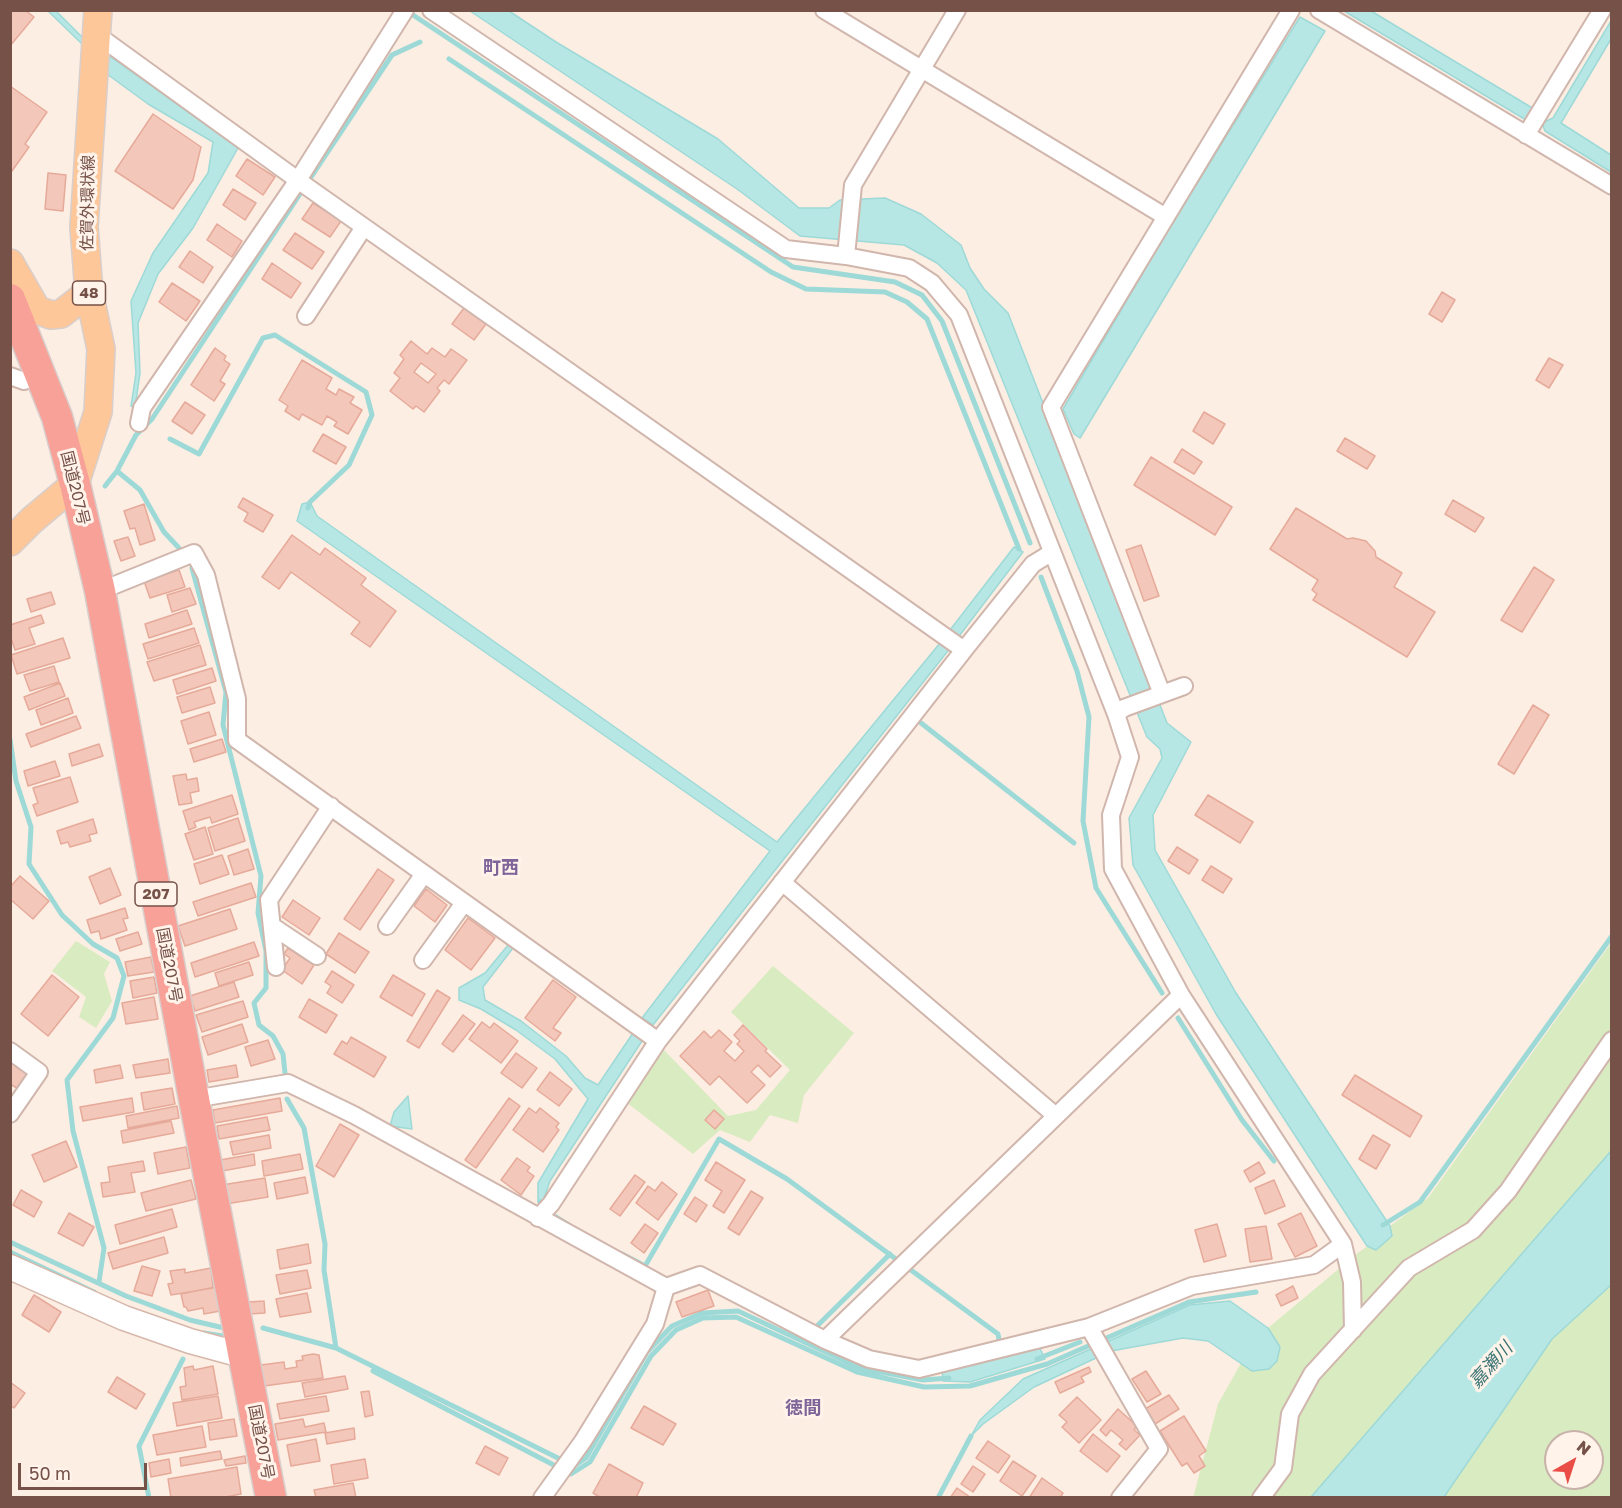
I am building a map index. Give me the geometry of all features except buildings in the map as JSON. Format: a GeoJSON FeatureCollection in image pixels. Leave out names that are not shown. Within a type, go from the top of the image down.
{"type":"FeatureCollection","features":[{"type":"Feature","properties":{"kind":"highway","name":"国道207号"},"geometry":{"type":"LineString","coordinates":[[10,299],[57,417],[100,591],[194,1099],[271,1497]]}},
{"type":"Feature","properties":{"kind":"main road","name":"佐賀外環状線"},"geometry":{"type":"LineString","coordinates":[[75,484],[98,412],[101,348],[89,292],[84,227],[97,22]]}},
{"type":"Feature","properties":{"kind":"main road","name":"48"},"geometry":{"type":"LineString","coordinates":[[10,263],[37,310],[51,315],[61,314],[89,292]]}},
{"type":"Feature","properties":{"kind":"main road"},"geometry":{"type":"LineString","coordinates":[[10,542],[75,484]]}},
{"type":"Feature","properties":{"kind":"street"},"geometry":{"type":"LineString","coordinates":[[138,423],[142,408],[298,180],[405,10]]}},
{"type":"Feature","properties":{"kind":"street"},"geometry":{"type":"LineString","coordinates":[[431,10],[786,249],[846,256],[909,268],[932,283],[959,315],[1051,553],[1120,711],[1130,757],[1111,815],[1113,869],[1181,995],[1343,1244],[1352,1282],[1353,1330]]}},
{"type":"Feature","properties":{"kind":"street"},"geometry":{"type":"LineString","coordinates":[[824,10],[1166,216]]}},
{"type":"Feature","properties":{"kind":"street"},"geometry":{"type":"LineString","coordinates":[[846,256],[854,185],[957,10]]}},
{"type":"Feature","properties":{"kind":"street"},"geometry":{"type":"LineString","coordinates":[[1161,694],[1051,407],[1291,10]]}},
{"type":"Feature","properties":{"kind":"street"},"geometry":{"type":"LineString","coordinates":[[1319,10],[1611,186]]}},
{"type":"Feature","properties":{"kind":"street"},"geometry":{"type":"LineString","coordinates":[[1526,135],[1602,10]]}},
{"type":"Feature","properties":{"kind":"street"},"geometry":{"type":"LineString","coordinates":[[97,22],[298,180],[961,648]]}},
{"type":"Feature","properties":{"kind":"street"},"geometry":{"type":"LineString","coordinates":[[306,316],[364,227]]}},
{"type":"Feature","properties":{"kind":"street"},"geometry":{"type":"LineString","coordinates":[[10,376],[24,381],[40,372]]}},
{"type":"Feature","properties":{"kind":"street"},"geometry":{"type":"LineString","coordinates":[[100,591],[194,553],[206,575],[237,699],[237,740],[647,1033]]}},
{"type":"Feature","properties":{"kind":"street"},"geometry":{"type":"LineString","coordinates":[[538,1218],[551,1204],[647,1033],[782,882],[961,648],[1033,564],[1051,553]]}},
{"type":"Feature","properties":{"kind":"street"},"geometry":{"type":"LineString","coordinates":[[1120,711],[1184,687]]}},
{"type":"Feature","properties":{"kind":"street"},"geometry":{"type":"LineString","coordinates":[[276,967],[269,900],[331,806]]}},
{"type":"Feature","properties":{"kind":"street"},"geometry":{"type":"LineString","coordinates":[[387,926],[424,874]]}},
{"type":"Feature","properties":{"kind":"street"},"geometry":{"type":"LineString","coordinates":[[782,882],[1056,1116]]}},
{"type":"Feature","properties":{"kind":"street"},"geometry":{"type":"LineString","coordinates":[[423,960],[464,903]]}},
{"type":"Feature","properties":{"kind":"street"},"geometry":{"type":"LineString","coordinates":[[272,926],[317,956]]}},
{"type":"Feature","properties":{"kind":"street"},"geometry":{"type":"LineString","coordinates":[[814,1334],[903,1264],[1181,995]]}},
{"type":"Feature","properties":{"kind":"street"},"geometry":{"type":"LineString","coordinates":[[1261,1497],[1282,1468],[1290,1414],[1312,1374],[1409,1268],[1473,1230],[1508,1191],[1611,1040]]}},
{"type":"Feature","properties":{"kind":"street"},"geometry":{"type":"LineString","coordinates":[[10,1051],[39,1072],[10,1114]]}},
{"type":"Feature","properties":{"kind":"street"},"geometry":{"type":"LineString","coordinates":[[194,1099],[288,1083],[354,1115],[666,1287],[700,1275],[814,1334],[869,1359],[919,1369],[1001,1349],[1092,1333],[1192,1286],[1314,1265],[1343,1244]]}},
{"type":"Feature","properties":{"kind":"street"},"geometry":{"type":"LineString","coordinates":[[10,1267],[124,1318],[190,1341],[245,1356]]}},
{"type":"Feature","properties":{"kind":"street"},"geometry":{"type":"LineString","coordinates":[[542,1497],[583,1441],[655,1324],[666,1287]]}},
{"type":"Feature","properties":{"kind":"street"},"geometry":{"type":"LineString","coordinates":[[1092,1333],[1159,1449],[1120,1497]]}},
{"type":"Feature","properties":{"kind":"green space"},"geometry":{"type":"Polygon","coordinates":[[[76,941],[110,962],[104,974],[112,1001],[96,1028],[79,1017],[86,997],[52,971],[76,941]]]}},
{"type":"Feature","properties":{"kind":"green space"},"geometry":{"type":"Polygon","coordinates":[[[1611,943],[1611,1151],[1311,1497],[1193,1498],[1218,1404],[1241,1363],[1253,1371],[1280,1347],[1268,1328],[1359,1252],[1368,1246],[1376,1250],[1392,1236],[1390,1226],[1428,1198],[1611,943]]]}},
{"type":"Feature","properties":{"kind":"green space"},"geometry":{"type":"Polygon","coordinates":[[[773,966],[854,1033],[804,1095],[798,1123],[770,1115],[750,1142],[720,1130],[693,1154],[626,1102],[663,1049],[728,1116],[756,1110],[790,1070],[731,1012],[773,966]]]}},
{"type":"Feature","properties":{"kind":"green space"},"geometry":{"type":"Polygon","coordinates":[[[1611,1285],[1611,1497],[1444,1498],[1552,1339],[1611,1285]]]}},
{"type":"Feature","properties":{"kind":"water"},"geometry":{"type":"Polygon","coordinates":[[[48,11],[56,11],[83,38],[81,43],[48,11]]]}},
{"type":"Feature","properties":{"kind":"water"},"geometry":{"type":"Polygon","coordinates":[[[470,11],[509,11],[556,42],[718,139],[799,208],[829,208],[840,200],[885,198],[921,214],[961,245],[970,268],[984,289],[1008,313],[1167,723],[1191,742],[1153,815],[1155,850],[1236,993],[1390,1226],[1392,1236],[1376,1250],[1367,1246],[1216,1014],[1133,865],[1129,818],[1162,758],[1160,749],[1147,737],[966,290],[937,263],[904,245],[800,236],[737,189],[470,11]]]}},
{"type":"Feature","properties":{"kind":"water"},"geometry":{"type":"Polygon","coordinates":[[[1344,11],[1371,11],[1534,109],[1526,120],[1344,11]]]}},
{"type":"Feature","properties":{"kind":"water"},"geometry":{"type":"Polygon","coordinates":[[[1300,17],[1325,31],[1080,438],[1074,434],[1063,409],[1167,232],[1300,17]]]}},
{"type":"Feature","properties":{"kind":"water"},"geometry":{"type":"Polygon","coordinates":[[[1611,21],[1611,39],[1561,123],[1611,155],[1611,172],[1545,131],[1542,123],[1553,118],[1611,21]]]}},
{"type":"Feature","properties":{"kind":"water"},"geometry":{"type":"Polygon","coordinates":[[[108,55],[238,148],[193,228],[158,274],[138,323],[140,373],[135,408],[131,406],[136,373],[131,301],[153,253],[208,173],[213,142],[148,104],[107,74],[108,55]]]}},
{"type":"Feature","properties":{"kind":"water"},"geometry":{"type":"Polygon","coordinates":[[[310,502],[317,516],[777,842],[940,643],[1014,547],[1023,552],[653,1025],[642,1018],[770,851],[297,521],[302,504],[310,502]]]}},
{"type":"Feature","properties":{"kind":"water"},"geometry":{"type":"Polygon","coordinates":[[[509,944],[513,948],[483,987],[485,1000],[521,1021],[566,1056],[585,1078],[598,1085],[633,1033],[642,1041],[550,1181],[543,1201],[538,1202],[538,1183],[588,1099],[555,1059],[516,1030],[481,1009],[459,1000],[459,988],[485,973],[509,944]]]}},
{"type":"Feature","properties":{"kind":"water"},"geometry":{"type":"Polygon","coordinates":[[[408,1096],[412,1129],[390,1126],[394,1112],[408,1096]]]}},
{"type":"Feature","properties":{"kind":"water","name":"嘉瀬川"},"geometry":{"type":"Polygon","coordinates":[[[1611,1151],[1611,1285],[1552,1339],[1444,1497],[1311,1497],[1611,1151]]]}},
{"type":"Feature","properties":{"kind":"water"},"geometry":{"type":"Polygon","coordinates":[[[1230,1301],[1268,1328],[1280,1347],[1277,1361],[1269,1369],[1252,1371],[1208,1341],[1183,1338],[1111,1351],[1034,1387],[983,1424],[971,1436],[980,1420],[1023,1379],[1190,1305],[1230,1301]]]}},
{"type":"Feature","properties":{"kind":"water"},"geometry":{"type":"Polygon","coordinates":[[[1039,1346],[1045,1359],[970,1382],[943,1381],[942,1369],[1039,1346]]]}},
{"type":"Feature","properties":{"kind":"waterway"},"geometry":{"type":"LineString","coordinates":[[413,15],[793,267],[895,282],[922,295],[942,321],[1030,543]]}},
{"type":"Feature","properties":{"kind":"waterway"},"geometry":{"type":"LineString","coordinates":[[311,177],[392,55],[420,42]]}},
{"type":"Feature","properties":{"kind":"waterway"},"geometry":{"type":"LineString","coordinates":[[449,59],[771,272],[806,289],[885,292],[907,302],[927,319],[1019,549]]}},
{"type":"Feature","properties":{"kind":"waterway"},"geometry":{"type":"LineString","coordinates":[[105,486],[117,471],[136,435],[152,419],[300,194]]}},
{"type":"Feature","properties":{"kind":"waterway"},"geometry":{"type":"LineString","coordinates":[[170,439],[199,454],[263,338],[275,335],[366,392],[372,415],[349,465],[310,502],[308,508]]}},
{"type":"Feature","properties":{"kind":"waterway"},"geometry":{"type":"LineString","coordinates":[[117,471],[140,490],[164,532],[179,548]]}},
{"type":"Feature","properties":{"kind":"waterway"},"geometry":{"type":"LineString","coordinates":[[192,568],[226,692],[223,725],[261,876],[258,913],[266,951],[266,988],[254,1003],[259,1025],[273,1036],[283,1054],[285,1073]]}},
{"type":"Feature","properties":{"kind":"waterway"},"geometry":{"type":"LineString","coordinates":[[1041,577],[1077,671],[1089,717],[1083,821],[1096,888],[1162,993]]}},
{"type":"Feature","properties":{"kind":"waterway"},"geometry":{"type":"LineString","coordinates":[[921,723],[1074,843]]}},
{"type":"Feature","properties":{"kind":"waterway"},"geometry":{"type":"LineString","coordinates":[[10,739],[16,781],[31,827],[29,864],[62,915],[93,944],[117,958],[124,976],[113,1018],[67,1080],[73,1131],[104,1248],[99,1282]]}},
{"type":"Feature","properties":{"kind":"waterway"},"geometry":{"type":"LineString","coordinates":[[1383,1225],[1420,1202],[1612,936]]}},
{"type":"Feature","properties":{"kind":"waterway"},"geometry":{"type":"LineString","coordinates":[[1178,1018],[1242,1120],[1274,1161]]}},
{"type":"Feature","properties":{"kind":"waterway"},"geometry":{"type":"LineString","coordinates":[[287,1099],[304,1128],[325,1244],[324,1270],[336,1348]]}},
{"type":"Feature","properties":{"kind":"waterway"},"geometry":{"type":"LineString","coordinates":[[622,1254],[645,1266],[719,1139],[787,1179],[998,1334],[1000,1345]]}},
{"type":"Feature","properties":{"kind":"waterway"},"geometry":{"type":"LineString","coordinates":[[540,1202],[553,1215],[569,1225]]}},
{"type":"Feature","properties":{"kind":"waterway"},"geometry":{"type":"LineString","coordinates":[[10,1242],[126,1296],[190,1320],[224,1328]]}},
{"type":"Feature","properties":{"kind":"waterway"},"geometry":{"type":"LineString","coordinates":[[10,1252],[94,1292]]}},
{"type":"Feature","properties":{"kind":"waterway"},"geometry":{"type":"LineString","coordinates":[[812,1331],[890,1254]]}},
{"type":"Feature","properties":{"kind":"waterway"},"geometry":{"type":"LineString","coordinates":[[373,1371],[571,1474],[590,1462],[651,1356],[676,1330],[703,1318],[736,1317],[857,1372],[924,1387],[970,1386],[1047,1364],[1189,1302],[1256,1292]]}},
{"type":"Feature","properties":{"kind":"waterway"},"geometry":{"type":"LineString","coordinates":[[263,1328],[336,1348],[574,1466],[586,1458],[647,1352],[672,1326],[702,1313],[738,1311],[860,1368],[923,1380],[949,1378]]}},
{"type":"Feature","properties":{"kind":"waterway"},"geometry":{"type":"LineString","coordinates":[[204,1333],[223,1336]]}},
{"type":"Feature","properties":{"kind":"waterway"},"geometry":{"type":"LineString","coordinates":[[1037,1359],[1080,1342]]}},
{"type":"Feature","properties":{"kind":"waterway"},"geometry":{"type":"LineString","coordinates":[[149,1498],[139,1446],[183,1359]]}},
{"type":"Feature","properties":{"kind":"waterway"},"geometry":{"type":"LineString","coordinates":[[938,1498],[971,1436]]}},
{"type":"Feature","properties":{"kind":"district","name":"町西"},"geometry":{"type":"Point","coordinates":[501,868]}},
{"type":"Feature","properties":{"kind":"district","name":"徳間"},"geometry":{"type":"Point","coordinates":[803,1408]}}]}
